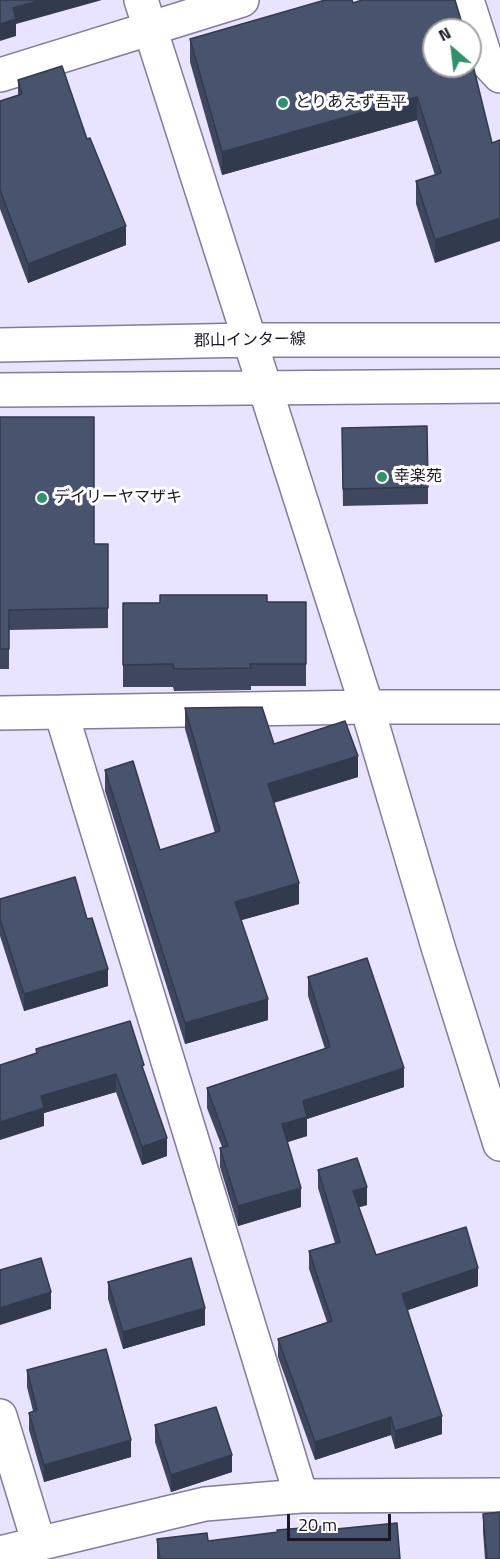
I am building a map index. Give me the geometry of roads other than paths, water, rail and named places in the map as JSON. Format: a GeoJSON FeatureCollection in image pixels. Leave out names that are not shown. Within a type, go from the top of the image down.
{"type":"FeatureCollection","features":[{"type":"Feature","properties":{"kind":"street"},"geometry":{"type":"LineString","coordinates":[[0,75],[146,15],[242,0]]}},
{"type":"Feature","properties":{"kind":"street"},"geometry":{"type":"LineString","coordinates":[[467,0],[486,62],[500,76]]}},
{"type":"Feature","properties":{"kind":"street"},"geometry":{"type":"LineString","coordinates":[[146,15],[367,707],[439,950],[500,1144]]}},
{"type":"Feature","properties":{"kind":"street","name":"郡山インター線"},"geometry":{"type":"LineString","coordinates":[[0,345],[250,340],[500,340]]}},
{"type":"Feature","properties":{"kind":"street"},"geometry":{"type":"LineString","coordinates":[[0,390],[500,386]]}},
{"type":"Feature","properties":{"kind":"street"},"geometry":{"type":"LineString","coordinates":[[0,712],[500,707]]}},
{"type":"Feature","properties":{"kind":"street"},"geometry":{"type":"LineString","coordinates":[[61,712],[301,1496]]}},
{"type":"Feature","properties":{"kind":"street"},"geometry":{"type":"LineString","coordinates":[[0,1416],[39,1544]]}},
{"type":"Feature","properties":{"kind":"street"},"geometry":{"type":"LineString","coordinates":[[0,1553],[205,1504],[301,1496],[500,1495]]}},
{"type":"Feature","properties":{"kind":"place","name":"とりあえず吾平"},"geometry":{"type":"Point","coordinates":[283,103]}},
{"type":"Feature","properties":{"kind":"place","name":"幸楽苑"},"geometry":{"type":"Point","coordinates":[382,477]}},
{"type":"Feature","properties":{"kind":"place","name":"デイリーヤマザキ"},"geometry":{"type":"Point","coordinates":[42,498]}}]}
